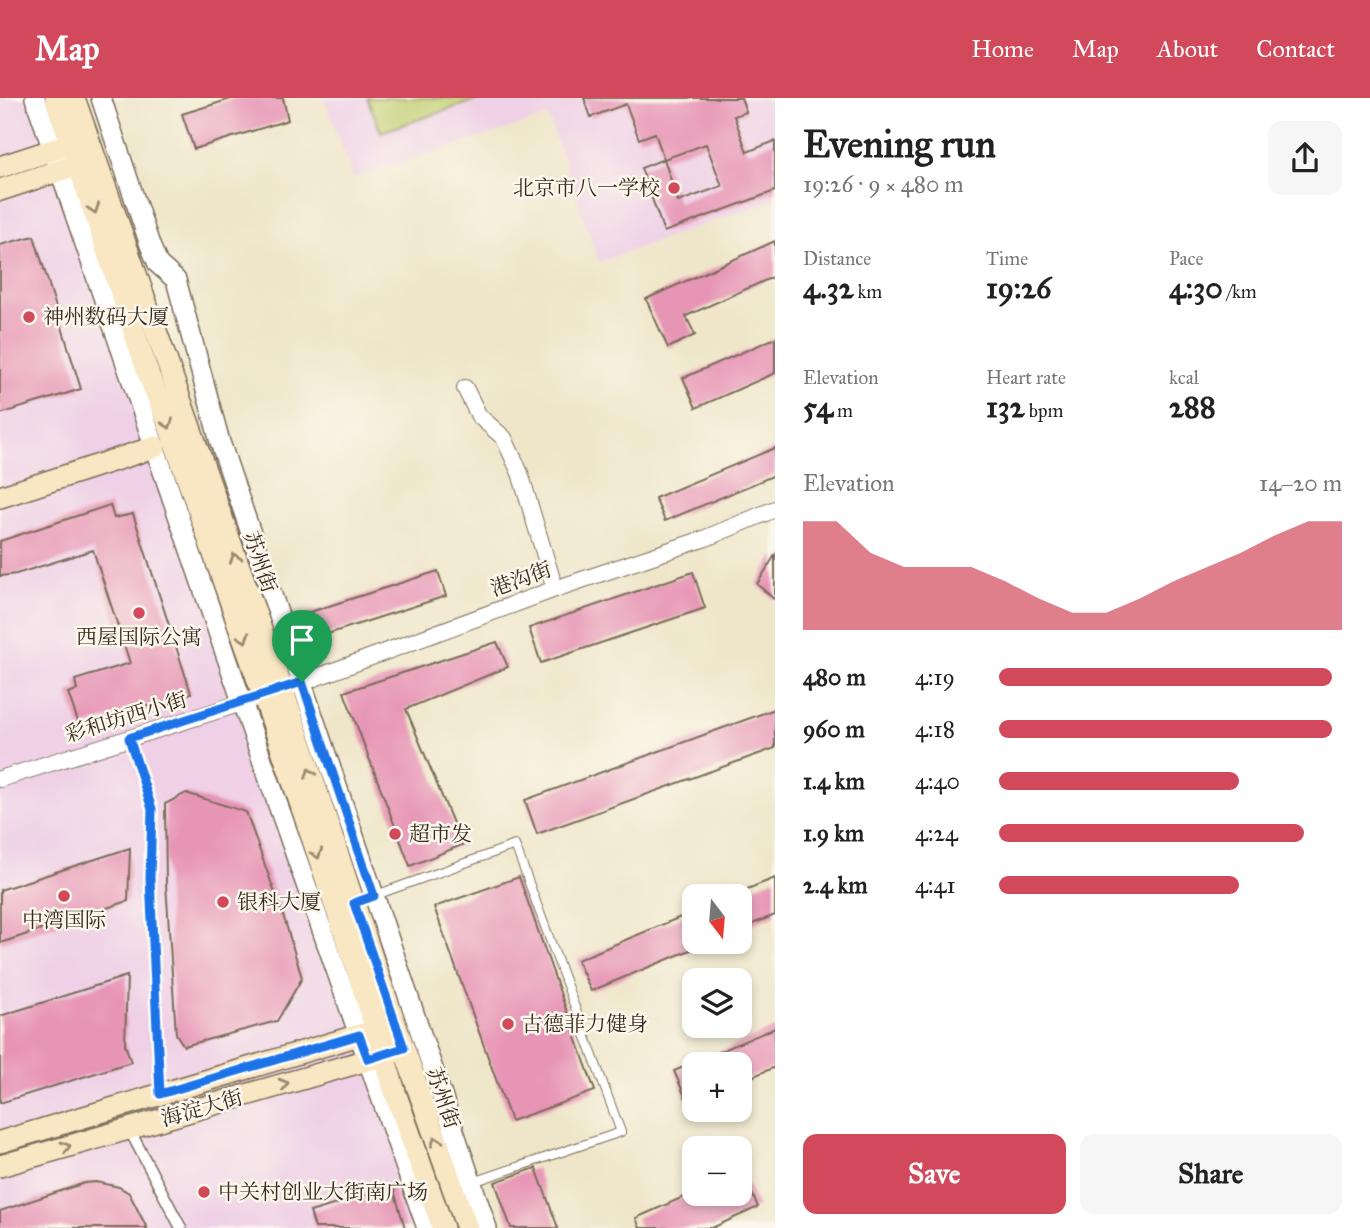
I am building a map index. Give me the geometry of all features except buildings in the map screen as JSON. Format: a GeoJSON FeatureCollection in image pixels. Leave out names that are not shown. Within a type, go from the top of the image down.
{"type":"FeatureCollection","features":[{"type":"Feature","properties":{"kind":"main road","name":"苏州街"},"geometry":{"type":"LineString","coordinates":[[55,98],[149,376],[354,903],[377,1029],[376,1057],[443,1228]]}},
{"type":"Feature","properties":{"kind":"main road","name":"苏州街"},"geometry":{"type":"LineString","coordinates":[[74,98],[74,154]]}},
{"type":"Feature","properties":{"kind":"main road"},"geometry":{"type":"LineString","coordinates":[[0,167],[74,154]]}},
{"type":"Feature","properties":{"kind":"main road"},"geometry":{"type":"LineString","coordinates":[[0,190],[74,154]]}},
{"type":"Feature","properties":{"kind":"main road"},"geometry":{"type":"LineString","coordinates":[[0,497],[155,447]]}},
{"type":"Feature","properties":{"kind":"main road","name":"苏州街"},"geometry":{"type":"LineString","coordinates":[[272,692],[377,1029],[404,1048],[463,1186],[467,1228]]}},
{"type":"Feature","properties":{"kind":"main road","name":"海淀大街"},"geometry":{"type":"LineString","coordinates":[[0,1142],[377,1029]]}},
{"type":"Feature","properties":{"kind":"main road","name":"海淀大街"},"geometry":{"type":"LineString","coordinates":[[0,1166],[404,1048]]}},
{"type":"Feature","properties":{"kind":"street","name":"苏州街"},"geometry":{"type":"LineString","coordinates":[[35,98],[74,154],[155,447],[272,692],[374,896],[463,1186],[487,1228]]}},
{"type":"Feature","properties":{"kind":"street","name":"苏州街"},"geometry":{"type":"LineString","coordinates":[[101,98],[150,245],[158,264],[176,280],[220,443],[272,692]]}},
{"type":"Feature","properties":{"kind":"street"},"geometry":{"type":"LineString","coordinates":[[465,388],[479,416],[504,439],[520,473],[555,589]]}},
{"type":"Feature","properties":{"kind":"street","name":"港沟街"},"geometry":{"type":"LineString","coordinates":[[272,692],[555,589],[706,538],[775,509]]}},
{"type":"Feature","properties":{"kind":"street","name":"彩和坊西小街"},"geometry":{"type":"LineString","coordinates":[[0,779],[272,692]]}},
{"type":"Feature","properties":{"kind":"street","name":"苏州街"},"geometry":{"type":"LineString","coordinates":[[376,1057],[427,1228]]}},
{"type":"Feature","properties":{"kind":"street"},"geometry":{"type":"LineString","coordinates":[[128,1129],[181,1228]]}},
{"type":"Feature","properties":{"kind":"lane"},"geometry":{"type":"LineString","coordinates":[[129,738],[152,809],[150,878],[160,1094]]}},
{"type":"Feature","properties":{"kind":"lane"},"geometry":{"type":"LineString","coordinates":[[354,903],[515,845],[621,1132],[463,1186]]}},
{"type":"Feature","properties":{"kind":"shaded area"},"geometry":{"type":"Polygon","coordinates":[[[0,98],[56,98],[443,1228],[0,1228],[0,98]]]}},
{"type":"Feature","properties":{"kind":"shaded area","name":"北京市八一学校"},"geometry":{"type":"Polygon","coordinates":[[[324,98],[766,98],[775,120],[775,199],[599,262],[548,116],[353,178],[324,98]]]}},
{"type":"Feature","properties":{"kind":"green space"},"geometry":{"type":"Polygon","coordinates":[[[367,98],[483,98],[381,132],[367,98]]]}},
{"type":"Feature","properties":{"kind":"place","name":"北京市八一学校"},"geometry":{"type":"Point","coordinates":[674,188]}},
{"type":"Feature","properties":{"kind":"place","name":"神州数码大厦"},"geometry":{"type":"Point","coordinates":[29,317]}},
{"type":"Feature","properties":{"kind":"place","name":"西屋国际公寓"},"geometry":{"type":"Point","coordinates":[139,613]}},
{"type":"Feature","properties":{"kind":"place","name":"超市发"},"geometry":{"type":"Point","coordinates":[395,834]}},
{"type":"Feature","properties":{"kind":"place","name":"中湾国际"},"geometry":{"type":"Point","coordinates":[64,896]}},
{"type":"Feature","properties":{"kind":"place","name":"银科大厦"},"geometry":{"type":"Point","coordinates":[223,902]}},
{"type":"Feature","properties":{"kind":"place","name":"古德菲力健身"},"geometry":{"type":"Point","coordinates":[508,1024]}},
{"type":"Feature","properties":{"kind":"place","name":"中关村创业大街南广场"},"geometry":{"type":"Point","coordinates":[204,1192]}},
{"type":"Feature","properties":{"kind":"route"},"geometry":{"type":"LineString","coordinates":[[302,682],[374,896],[354,903],[404,1048],[368,1059],[359,1035],[160,1094],[150,878],[152,809],[129,738],[302,682]]}}]}
